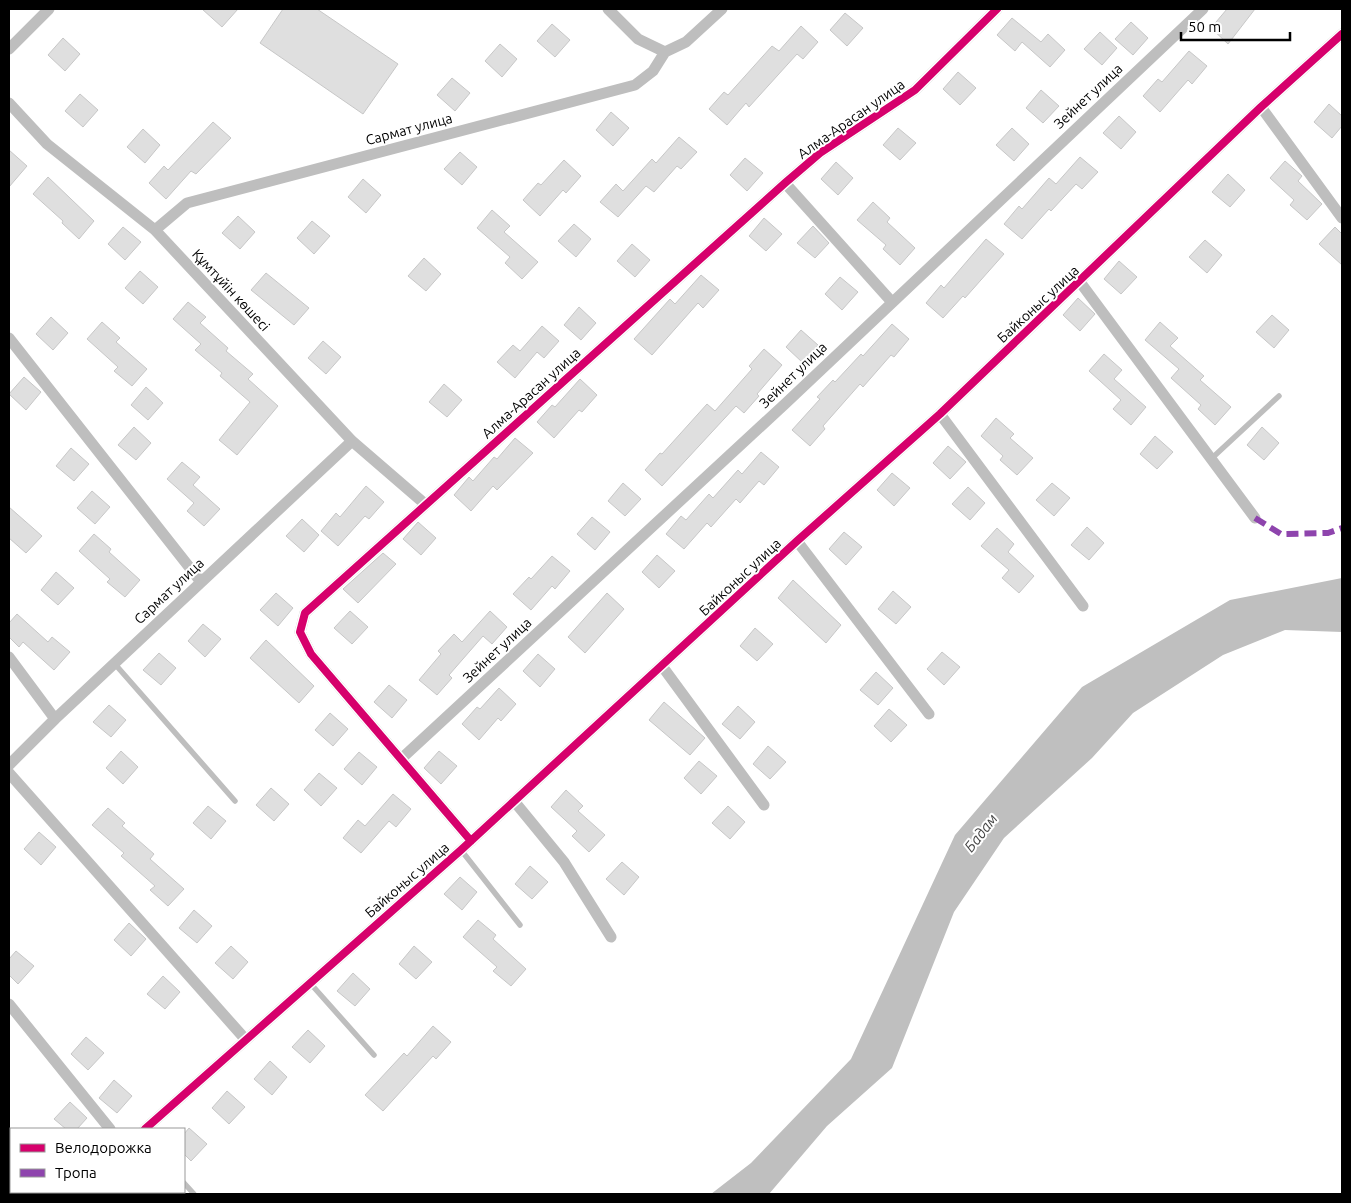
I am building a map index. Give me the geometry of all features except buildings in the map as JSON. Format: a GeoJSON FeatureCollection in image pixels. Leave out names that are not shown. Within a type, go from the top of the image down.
{"type":"FeatureCollection","features":[{"type":"Feature","properties":{"kind":"street"},"geometry":{"type":"LineString","coordinates":[[9,49],[49,9]]}},
{"type":"Feature","properties":{"kind":"street"},"geometry":{"type":"LineString","coordinates":[[608,9],[638,39],[665,52],[686,42],[722,9]]}},
{"type":"Feature","properties":{"kind":"street","name":"Алма-Арасан улица"},"geometry":{"type":"LineString","coordinates":[[471,841],[312,654],[300,632],[305,614],[425,504],[785,183],[820,153],[915,90],[997,9]]}},
{"type":"Feature","properties":{"kind":"street","name":"Зейнет улица"},"geometry":{"type":"LineString","coordinates":[[401,760],[786,403],[1203,9]]}},
{"type":"Feature","properties":{"kind":"street","name":"Байконыс улица"},"geometry":{"type":"LineString","coordinates":[[146,1128],[461,850],[797,541],[940,414],[1261,107],[1342,34]]}},
{"type":"Feature","properties":{"kind":"street","name":"Сармат улица"},"geometry":{"type":"LineString","coordinates":[[155,230],[187,203],[635,85],[653,72],[665,52]]}},
{"type":"Feature","properties":{"kind":"street","name":"Құмтұйiн көшесі"},"geometry":{"type":"LineString","coordinates":[[9,102],[47,144],[155,230],[352,441],[425,504]]}},
{"type":"Feature","properties":{"kind":"street"},"geometry":{"type":"LineString","coordinates":[[1261,107],[1342,218]]}},
{"type":"Feature","properties":{"kind":"street"},"geometry":{"type":"LineString","coordinates":[[785,183],[891,302]]}},
{"type":"Feature","properties":{"kind":"street","name":"Байконыс улица"},"geometry":{"type":"LineString","coordinates":[[1080,282],[1255,518]]}},
{"type":"Feature","properties":{"kind":"street"},"geometry":{"type":"LineString","coordinates":[[9,338],[201,582]]}},
{"type":"Feature","properties":{"kind":"street"},"geometry":{"type":"LineString","coordinates":[[940,414],[1083,606]]}},
{"type":"Feature","properties":{"kind":"street","name":"Сармат улица"},"geometry":{"type":"LineString","coordinates":[[9,764],[114,663],[352,441]]}},
{"type":"Feature","properties":{"kind":"street","name":"Байконыс улица"},"geometry":{"type":"LineString","coordinates":[[797,541],[929,714]]}},
{"type":"Feature","properties":{"kind":"street"},"geometry":{"type":"LineString","coordinates":[[9,657],[55,719]]}},
{"type":"Feature","properties":{"kind":"street"},"geometry":{"type":"LineString","coordinates":[[662,666],[764,805]]}},
{"type":"Feature","properties":{"kind":"street"},"geometry":{"type":"LineString","coordinates":[[9,773],[246,1040]]}},
{"type":"Feature","properties":{"kind":"street"},"geometry":{"type":"LineString","coordinates":[[514,801],[564,862],[611,937]]}},
{"type":"Feature","properties":{"kind":"street"},"geometry":{"type":"LineString","coordinates":[[9,1004],[109,1128]]}},
{"type":"Feature","properties":{"kind":"lane"},"geometry":{"type":"LineString","coordinates":[[1211,459],[1279,396]]}},
{"type":"Feature","properties":{"kind":"lane"},"geometry":{"type":"LineString","coordinates":[[114,663],[235,801]]}},
{"type":"Feature","properties":{"kind":"lane"},"geometry":{"type":"LineString","coordinates":[[461,850],[520,925]]}},
{"type":"Feature","properties":{"kind":"lane"},"geometry":{"type":"LineString","coordinates":[[310,983],[374,1055]]}},
{"type":"Feature","properties":{"kind":"lane"},"geometry":{"type":"LineString","coordinates":[[185,1184],[194,1194]]}},
{"type":"Feature","properties":{"kind":"water","name":"Бадам"},"geometry":{"type":"Polygon","coordinates":[[[1342,578],[1342,632],[1285,630],[1223,655],[1133,713],[1092,758],[1004,838],[954,912],[892,1068],[827,1126],[769,1194],[711,1194],[751,1163],[851,1059],[955,835],[1082,687],[1230,600],[1342,578]]]}},
{"type":"Feature","properties":{"kind":"marked path"},"geometry":{"type":"LineString","coordinates":[[1255,518],[1281,534],[1328,533],[1342,528]]}},
{"type":"Feature","properties":{"kind":"cycle path"},"geometry":{"type":"LineString","coordinates":[[471,841],[311,654],[300,632],[305,613],[785,183],[820,153],[915,90],[997,9]]}},
{"type":"Feature","properties":{"kind":"cycle path"},"geometry":{"type":"LineString","coordinates":[[146,1128],[461,850],[797,541],[940,414],[1261,107],[1342,34]]}}]}
